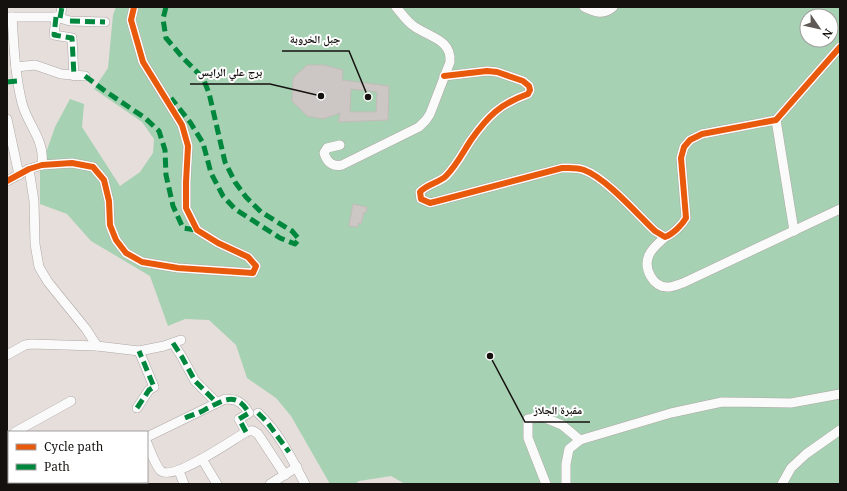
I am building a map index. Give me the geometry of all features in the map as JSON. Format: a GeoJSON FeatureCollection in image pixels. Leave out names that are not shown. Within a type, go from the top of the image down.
{"type":"FeatureCollection","features":[{"type":"Feature","properties":{"kind":"street"},"geometry":{"type":"LineString","coordinates":[[62,7],[54,35],[72,38],[74,76]]}},
{"type":"Feature","properties":{"kind":"street"},"geometry":{"type":"LineString","coordinates":[[7,182],[29,169],[42,165],[72,163],[93,168],[104,180],[109,201],[110,225],[116,240],[126,253],[142,262],[178,268],[253,273],[256,266],[248,258],[218,243],[197,230],[186,208],[188,146],[182,125],[143,62],[131,20],[134,7]]}},
{"type":"Feature","properties":{"kind":"street"},"geometry":{"type":"LineString","coordinates":[[340,145],[327,148],[324,153],[330,164],[336,166],[342,165],[419,127],[430,114],[451,56],[447,46],[441,41],[416,28],[407,21],[396,7]]}},
{"type":"Feature","properties":{"kind":"street"},"geometry":{"type":"LineString","coordinates":[[584,7],[600,13],[606,12],[612,7]]}},
{"type":"Feature","properties":{"kind":"street"},"geometry":{"type":"LineString","coordinates":[[42,165],[43,151],[23,105],[18,81],[10,17],[58,17],[70,21],[105,22]]}},
{"type":"Feature","properties":{"kind":"street"},"geometry":{"type":"LineString","coordinates":[[840,48],[776,120],[702,134],[690,140],[684,147],[681,158],[686,218],[683,223],[648,255],[647,265],[649,275],[658,284],[668,287],[684,283],[840,209]]}},
{"type":"Feature","properties":{"kind":"street"},"geometry":{"type":"LineString","coordinates":[[16,67],[35,65],[62,74],[85,76]]}},
{"type":"Feature","properties":{"kind":"street"},"geometry":{"type":"LineString","coordinates":[[444,76],[487,71],[497,72],[523,81],[529,86],[530,90],[528,94],[505,104],[494,112],[471,140],[454,167],[446,176],[440,181],[424,188],[420,192],[421,199],[430,203],[562,168],[572,167],[583,170],[602,180],[655,231],[666,237]]}},
{"type":"Feature","properties":{"kind":"street"},"geometry":{"type":"LineString","coordinates":[[7,119],[19,175]]}},
{"type":"Feature","properties":{"kind":"street"},"geometry":{"type":"LineString","coordinates":[[776,120],[794,231]]}},
{"type":"Feature","properties":{"kind":"street"},"geometry":{"type":"LineString","coordinates":[[29,169],[34,201],[36,244],[39,267],[48,282],[86,329],[97,346]]}},
{"type":"Feature","properties":{"kind":"street"},"geometry":{"type":"LineString","coordinates":[[7,355],[25,345],[31,344],[97,346],[139,351],[177,342],[182,356],[195,381],[217,403]]}},
{"type":"Feature","properties":{"kind":"street"},"geometry":{"type":"LineString","coordinates":[[137,408],[149,390],[154,387],[139,351]]}},
{"type":"Feature","properties":{"kind":"street"},"geometry":{"type":"LineString","coordinates":[[566,484],[566,464],[569,449],[580,440],[671,413],[722,402],[790,403],[840,394]]}},
{"type":"Feature","properties":{"kind":"street"},"geometry":{"type":"LineString","coordinates":[[148,437],[225,399],[234,399],[244,405],[248,413],[239,419],[246,432]]}},
{"type":"Feature","properties":{"kind":"street"},"geometry":{"type":"LineString","coordinates":[[17,431],[71,401]]}},
{"type":"Feature","properties":{"kind":"street"},"geometry":{"type":"LineString","coordinates":[[258,413],[268,422],[289,452],[305,484]]}},
{"type":"Feature","properties":{"kind":"street"},"geometry":{"type":"LineString","coordinates":[[546,484],[528,438],[528,419],[543,417],[562,425],[580,440]]}},
{"type":"Feature","properties":{"kind":"street"},"geometry":{"type":"LineString","coordinates":[[148,445],[158,469],[170,473],[179,471],[202,459],[251,430],[258,434],[285,475]]}},
{"type":"Feature","properties":{"kind":"street"},"geometry":{"type":"LineString","coordinates":[[782,484],[791,468],[806,454],[840,430]]}},
{"type":"Feature","properties":{"kind":"street"},"geometry":{"type":"LineString","coordinates":[[202,459],[217,484]]}},
{"type":"Feature","properties":{"kind":"street"},"geometry":{"type":"LineString","coordinates":[[270,484],[296,467]]}},
{"type":"Feature","properties":{"kind":"street"},"geometry":{"type":"LineString","coordinates":[[179,471],[184,484]]}},
{"type":"Feature","properties":{"kind":"green space"},"geometry":{"type":"Polygon","coordinates":[[[116,7],[840,7],[840,484],[405,484],[391,476],[359,481],[355,484],[330,484],[291,416],[276,398],[247,378],[236,345],[209,320],[185,319],[168,326],[150,276],[91,241],[67,214],[40,204],[40,170],[55,127],[70,99],[84,104],[82,127],[120,186],[140,172],[153,153],[154,139],[142,122],[94,89],[108,68],[113,15],[116,7]]]}},
{"type":"Feature","properties":{"kind":"building"},"geometry":{"type":"Polygon","coordinates":[[[307,65],[324,65],[343,70],[342,80],[389,86],[388,120],[338,122],[340,113],[323,119],[307,116],[292,101],[293,78],[307,65]],[[351,89],[350,112],[376,112],[377,92],[351,89]]]}},
{"type":"Feature","properties":{"kind":"building"},"geometry":{"type":"Polygon","coordinates":[[[353,204],[367,207],[361,224],[358,223],[358,227],[349,226],[353,204]]]}},
{"type":"Feature","properties":{"kind":"marked path"},"geometry":{"type":"LineString","coordinates":[[60,18],[62,7]]}},
{"type":"Feature","properties":{"kind":"marked path"},"geometry":{"type":"LineString","coordinates":[[166,7],[163,19],[166,38],[203,78],[209,93],[225,162],[235,182],[246,197],[261,212],[292,231],[299,239],[295,244],[280,238],[235,209],[223,196],[211,173],[203,143],[190,122],[171,98]]}},
{"type":"Feature","properties":{"kind":"marked path"},"geometry":{"type":"LineString","coordinates":[[56,17],[54,35],[72,38],[74,76]]}},
{"type":"Feature","properties":{"kind":"marked path"},"geometry":{"type":"LineString","coordinates":[[70,21],[105,22]]}},
{"type":"Feature","properties":{"kind":"marked path"},"geometry":{"type":"LineString","coordinates":[[85,76],[145,118],[159,131],[165,150],[166,175],[173,206],[183,228],[197,230]]}},
{"type":"Feature","properties":{"kind":"marked path"},"geometry":{"type":"LineString","coordinates":[[7,82],[18,81]]}},
{"type":"Feature","properties":{"kind":"marked path"},"geometry":{"type":"LineString","coordinates":[[173,343],[195,381],[217,403]]}},
{"type":"Feature","properties":{"kind":"marked path"},"geometry":{"type":"LineString","coordinates":[[137,408],[149,390],[154,387],[139,351]]}},
{"type":"Feature","properties":{"kind":"marked path"},"geometry":{"type":"LineString","coordinates":[[185,418],[218,403],[229,399],[234,400],[244,406],[249,413],[239,419],[246,432]]}},
{"type":"Feature","properties":{"kind":"marked path"},"geometry":{"type":"LineString","coordinates":[[258,413],[267,422],[289,452]]}},
{"type":"Feature","properties":{"kind":"cycle path"},"geometry":{"type":"LineString","coordinates":[[7,181],[29,169],[42,165],[72,163],[93,167],[104,180],[109,201],[110,225],[116,240],[126,253],[142,262],[178,268],[253,273],[256,266],[248,257],[218,243],[197,230],[186,208],[188,146],[182,125],[143,62],[131,20],[134,7]]}},
{"type":"Feature","properties":{"kind":"cycle path"},"geometry":{"type":"LineString","coordinates":[[444,76],[487,71],[497,72],[523,81],[529,86],[530,90],[528,94],[510,102],[495,112],[477,132],[450,172],[420,192],[421,199],[430,203],[562,168],[578,168],[593,174],[611,188],[655,231],[665,237],[677,229],[686,218],[681,158],[684,147],[690,140],[702,134],[776,120],[840,47]]}},
{"type":"Feature","properties":{"kind":"place","name":"برج علي الرايس"},"geometry":{"type":"Point","coordinates":[321,96]}},
{"type":"Feature","properties":{"kind":"place","name":"جبل الخروبة"},"geometry":{"type":"Point","coordinates":[368,97]}},
{"type":"Feature","properties":{"kind":"place","name":"مقبرة الجلاز"},"geometry":{"type":"Point","coordinates":[490,356]}}]}
